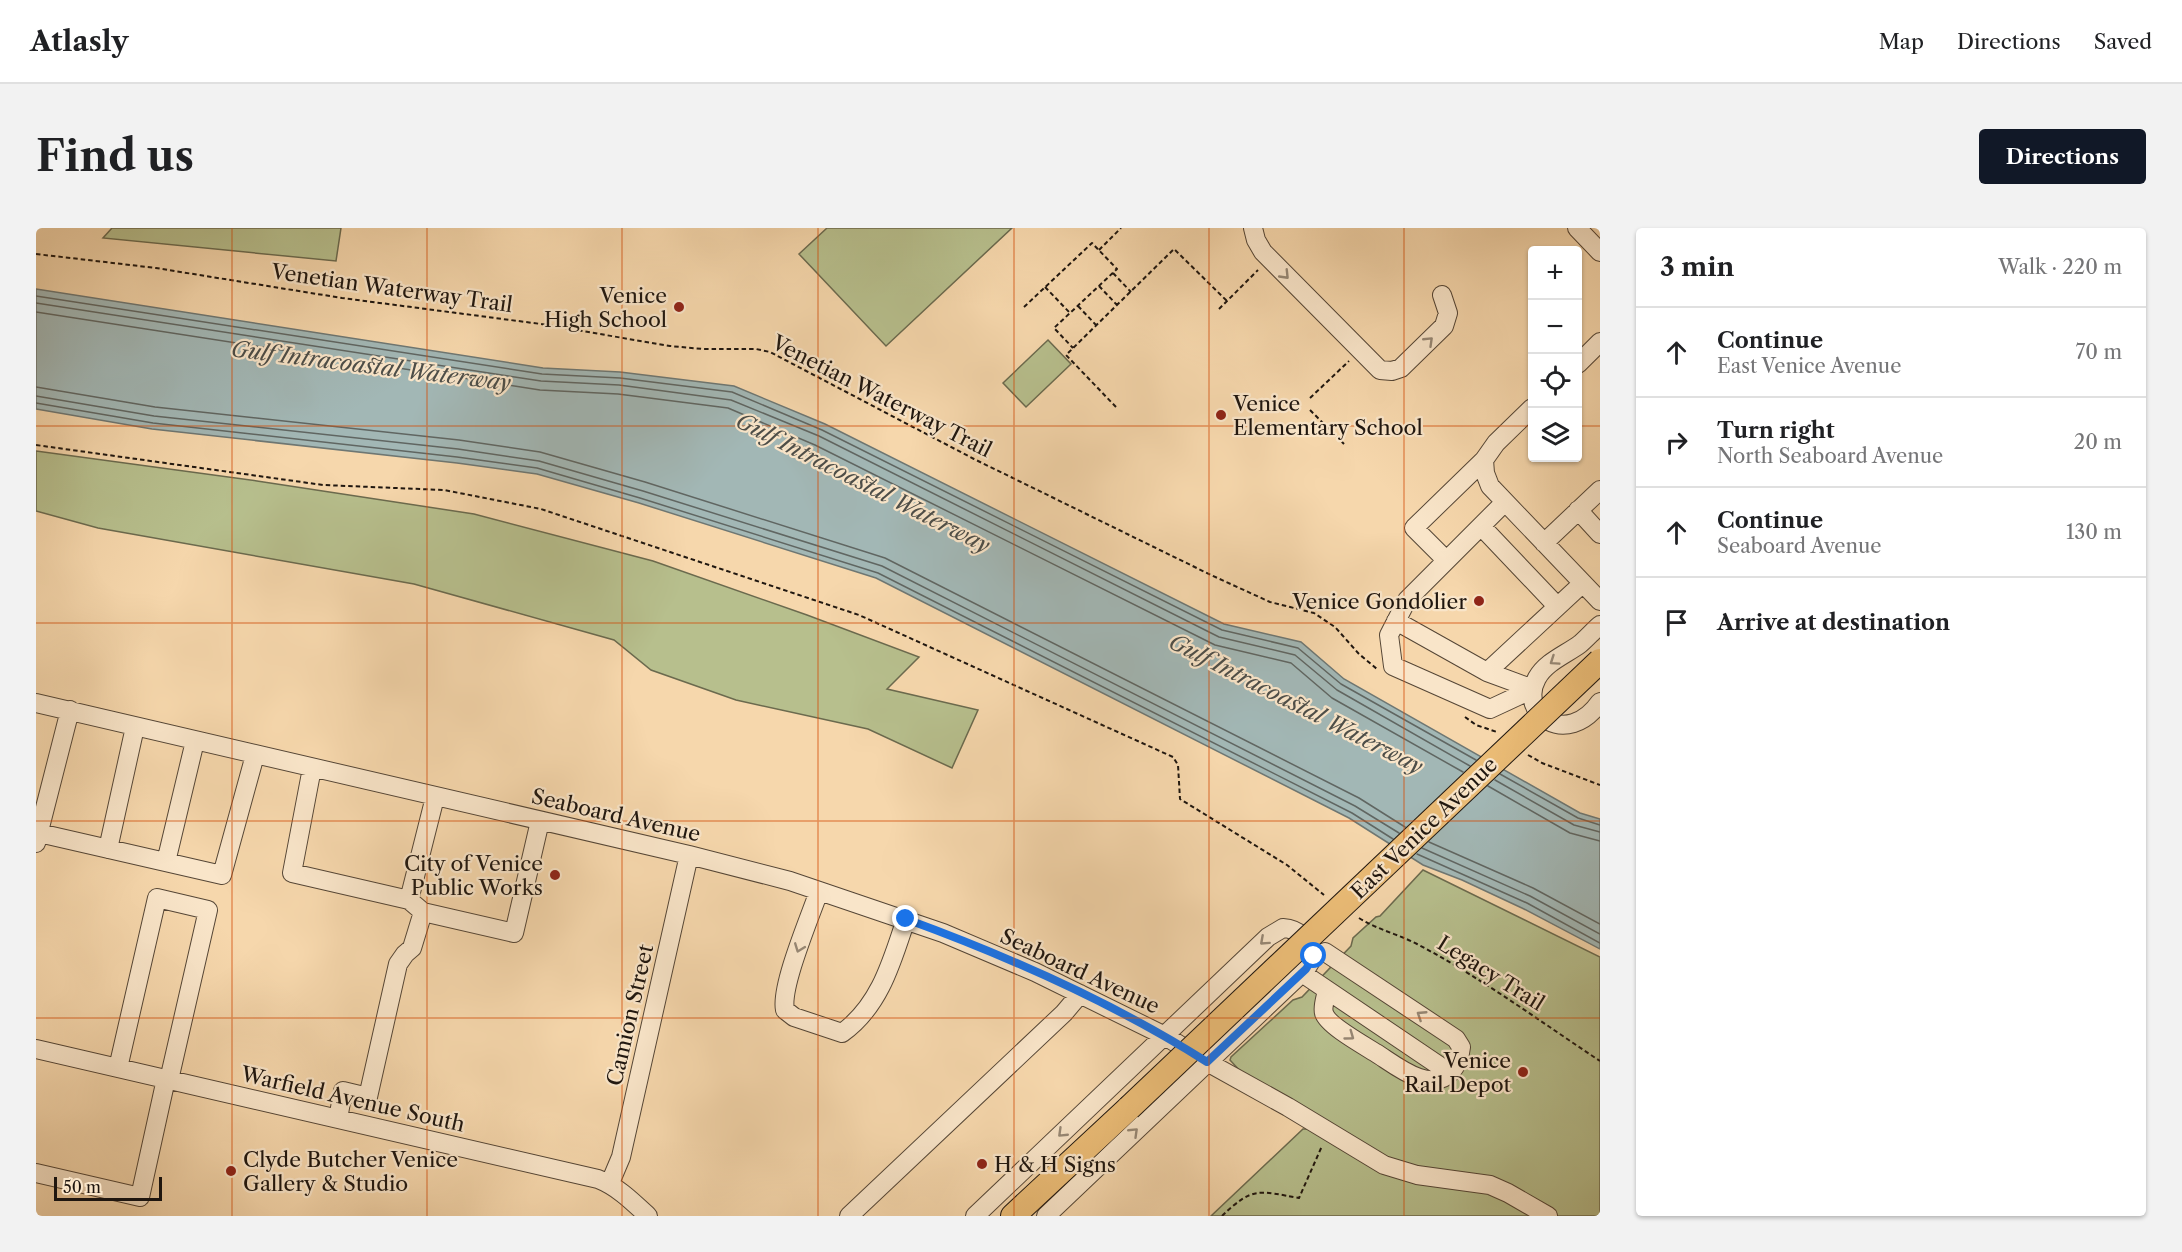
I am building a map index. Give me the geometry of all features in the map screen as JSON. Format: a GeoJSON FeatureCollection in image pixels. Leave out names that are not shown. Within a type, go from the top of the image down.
{"type":"FeatureCollection","features":[{"type":"Feature","properties":{"kind":"main road","name":"East Venice Avenue"},"geometry":{"type":"LineString","coordinates":[[1017,1213],[1600,661]]}},
{"type":"Feature","properties":{"kind":"street"},"geometry":{"type":"LineString","coordinates":[[1253,228],[1256,240],[1263,252],[1380,370],[1392,371],[1401,368],[1442,328],[1448,313],[1442,295]]}},
{"type":"Feature","properties":{"kind":"street"},"geometry":{"type":"LineString","coordinates":[[1577,228],[1600,252]]}},
{"type":"Feature","properties":{"kind":"street"},"geometry":{"type":"LineString","coordinates":[[1582,360],[1600,342]]}},
{"type":"Feature","properties":{"kind":"street"},"geometry":{"type":"LineString","coordinates":[[1446,560],[1414,528],[1484,460],[1496,443],[1528,413]]}},
{"type":"Feature","properties":{"kind":"street"},"geometry":{"type":"LineString","coordinates":[[1484,460],[1487,479],[1505,502],[1600,601]]}},
{"type":"Feature","properties":{"kind":"street"},"geometry":{"type":"LineString","coordinates":[[1544,543],[1600,489]]}},
{"type":"Feature","properties":{"kind":"street"},"geometry":{"type":"LineString","coordinates":[[1505,502],[1407,600],[1389,635],[1393,666],[1490,709],[1533,689]]}},
{"type":"Feature","properties":{"kind":"street"},"geometry":{"type":"LineString","coordinates":[[1578,510],[1600,534]]}},
{"type":"Feature","properties":{"kind":"street"},"geometry":{"type":"LineString","coordinates":[[1481,526],[1557,606]]}},
{"type":"Feature","properties":{"kind":"street"},"geometry":{"type":"LineString","coordinates":[[1487,672],[1583,583]]}},
{"type":"Feature","properties":{"kind":"street"},"geometry":{"type":"LineString","coordinates":[[1396,621],[1487,672],[1533,689]]}},
{"type":"Feature","properties":{"kind":"street"},"geometry":{"type":"LineString","coordinates":[[1600,625],[1580,643],[1546,666],[1537,678],[1532,698],[1545,719],[1558,725],[1570,725],[1582,720],[1600,702]]}},
{"type":"Feature","properties":{"kind":"street","name":"Seaboard Avenue"},"geometry":{"type":"LineString","coordinates":[[36,703],[689,855],[819,891],[906,919],[1035,972],[1165,1036],[1384,1165],[1417,1175],[1490,1185],[1509,1193],[1548,1216]]}},
{"type":"Feature","properties":{"kind":"street"},"geometry":{"type":"LineString","coordinates":[[70,710],[37,839],[108,849],[222,875],[255,755]]}},
{"type":"Feature","properties":{"kind":"street"},"geometry":{"type":"LineString","coordinates":[[108,849],[135,727]]}},
{"type":"Feature","properties":{"kind":"street"},"geometry":{"type":"LineString","coordinates":[[166,862],[195,741]]}},
{"type":"Feature","properties":{"kind":"street"},"geometry":{"type":"LineString","coordinates":[[312,768],[292,873],[514,933],[540,821]]}},
{"type":"Feature","properties":{"kind":"street"},"geometry":{"type":"LineString","coordinates":[[338,1119],[343,1091],[368,1097],[398,964],[412,948],[416,906],[435,797]]}},
{"type":"Feature","properties":{"kind":"street","name":"Camion Street"},"geometry":{"type":"LineString","coordinates":[[610,1184],[621,1157],[689,855]]}},
{"type":"Feature","properties":{"kind":"street"},"geometry":{"type":"LineString","coordinates":[[819,891],[793,962],[783,1002],[785,1010],[794,1017],[842,1032],[853,1025],[879,992],[889,971],[906,919]]}},
{"type":"Feature","properties":{"kind":"street"},"geometry":{"type":"LineString","coordinates":[[36,1173],[140,1197],[208,910],[157,898],[118,1068]]}},
{"type":"Feature","properties":{"kind":"street"},"geometry":{"type":"LineString","coordinates":[[975,1216],[1275,931],[1283,928],[1298,931],[1312,947],[1314,956],[1311,963],[1046,1216]]}},
{"type":"Feature","properties":{"kind":"street"},"geometry":{"type":"LineString","coordinates":[[1325,952],[1456,1039],[1461,1047],[1460,1056],[1450,1073],[1443,1078],[1432,1081],[1419,1078],[1358,1042],[1324,1015],[1328,990]]}},
{"type":"Feature","properties":{"kind":"street"},"geometry":{"type":"LineString","coordinates":[[1302,973],[1450,1073]]}},
{"type":"Feature","properties":{"kind":"street"},"geometry":{"type":"LineString","coordinates":[[849,1216],[1064,1013],[1080,994]]}},
{"type":"Feature","properties":{"kind":"street","name":"Warfield Avenue South"},"geometry":{"type":"LineString","coordinates":[[36,1049],[586,1176],[610,1184],[648,1216]]}},
{"type":"Feature","properties":{"kind":"path"},"geometry":{"type":"LineString","coordinates":[[1098,250],[1121,228]]}},
{"type":"Feature","properties":{"kind":"path"},"geometry":{"type":"LineString","coordinates":[[1024,307],[1092,243],[1117,269],[1054,328],[1073,348]]}},
{"type":"Feature","properties":{"kind":"path"},"geometry":{"type":"LineString","coordinates":[[1116,407],[1066,355],[1174,249],[1227,301]]}},
{"type":"Feature","properties":{"kind":"path","name":"Venetian Waterway Trail"},"geometry":{"type":"LineString","coordinates":[[36,254],[156,268],[531,323],[670,346],[763,350],[983,464],[1201,570],[1270,602],[1314,613],[1335,627],[1359,654],[1378,670]]}},
{"type":"Feature","properties":{"kind":"path"},"geometry":{"type":"LineString","coordinates":[[1219,309],[1260,268]]}},
{"type":"Feature","properties":{"kind":"path"},"geometry":{"type":"LineString","coordinates":[[1113,273],[1131,292]]}},
{"type":"Feature","properties":{"kind":"path"},"geometry":{"type":"LineString","coordinates":[[1099,286],[1117,305]]}},
{"type":"Feature","properties":{"kind":"path"},"geometry":{"type":"LineString","coordinates":[[1045,287],[1070,313]]}},
{"type":"Feature","properties":{"kind":"path"},"geometry":{"type":"LineString","coordinates":[[1078,306],[1096,326]]}},
{"type":"Feature","properties":{"kind":"path"},"geometry":{"type":"LineString","coordinates":[[1310,398],[1349,361]]}},
{"type":"Feature","properties":{"kind":"path"},"geometry":{"type":"LineString","coordinates":[[1310,410],[1344,444]]}},
{"type":"Feature","properties":{"kind":"path"},"geometry":{"type":"LineString","coordinates":[[36,445],[323,485],[444,490],[541,509],[859,615],[1173,757],[1178,765],[1179,799],[1287,865],[1329,900]]}},
{"type":"Feature","properties":{"kind":"path"},"geometry":{"type":"LineString","coordinates":[[1462,712],[1471,723],[1501,734]]}},
{"type":"Feature","properties":{"kind":"path"},"geometry":{"type":"LineString","coordinates":[[1524,753],[1542,763],[1600,784]]}},
{"type":"Feature","properties":{"kind":"path","name":"Legacy Trail"},"geometry":{"type":"LineString","coordinates":[[1353,914],[1373,927],[1418,944],[1600,1061]]}},
{"type":"Feature","properties":{"kind":"path"},"geometry":{"type":"LineString","coordinates":[[1221,1216],[1245,1196],[1251,1194],[1266,1192],[1299,1198],[1325,1139]]}},
{"type":"Feature","properties":{"kind":"green space"},"geometry":{"type":"Polygon","coordinates":[[[112,228],[341,228],[336,261],[103,238],[112,228]]]}},
{"type":"Feature","properties":{"kind":"green space"},"geometry":{"type":"Polygon","coordinates":[[[827,228],[1012,228],[886,346],[799,254],[827,228]]]}},
{"type":"Feature","properties":{"kind":"green space"},"geometry":{"type":"Polygon","coordinates":[[[1048,340],[1071,364],[1026,407],[1003,383],[1048,340]]]}},
{"type":"Feature","properties":{"kind":"green space"},"geometry":{"type":"Polygon","coordinates":[[[36,451],[474,514],[653,561],[919,657],[887,689],[978,710],[952,768],[868,729],[736,700],[651,670],[614,640],[414,584],[98,528],[36,511],[36,451]]]}},
{"type":"Feature","properties":{"kind":"green space"},"geometry":{"type":"Polygon","coordinates":[[[1423,870],[1600,957],[1600,1216],[1211,1216],[1303,1129],[1306,1129],[1316,1115],[1241,1072],[1230,1060],[1231,1057],[1293,1000],[1302,997],[1351,946],[1353,938],[1380,916],[1423,870]]]}},
{"type":"Feature","properties":{"kind":"water","name":"Gulf Intracoastal Waterway"},"geometry":{"type":"Polygon","coordinates":[[[36,289],[543,368],[620,372],[734,386],[825,424],[1224,624],[1301,642],[1344,679],[1580,813],[1600,819],[1600,949],[1524,909],[1462,880],[1423,865],[1349,818],[876,578],[639,503],[537,474],[152,429],[36,409],[36,289]]]}},
{"type":"Feature","properties":{"kind":"place","name":"Venice High School"},"geometry":{"type":"Point","coordinates":[679,307]}},
{"type":"Feature","properties":{"kind":"place","name":"Venice Elementary School"},"geometry":{"type":"Point","coordinates":[1221,415]}},
{"type":"Feature","properties":{"kind":"place","name":"Venice Gondolier"},"geometry":{"type":"Point","coordinates":[1479,601]}},
{"type":"Feature","properties":{"kind":"place","name":"City of Venice Public Works"},"geometry":{"type":"Point","coordinates":[555,875]}},
{"type":"Feature","properties":{"kind":"place","name":"Venice Rail Depot"},"geometry":{"type":"Point","coordinates":[1523,1072]}},
{"type":"Feature","properties":{"kind":"place","name":"H & H Signs"},"geometry":{"type":"Point","coordinates":[982,1164]}},
{"type":"Feature","properties":{"kind":"place","name":"Clyde Butcher Venice Gallery & Studio"},"geometry":{"type":"Point","coordinates":[231,1171]}},
{"type":"Feature","properties":{"kind":"route"},"geometry":{"type":"LineString","coordinates":[[906,919],[1035,972],[1165,1036],[1207,1062],[1306,969],[1314,956]]}}]}
